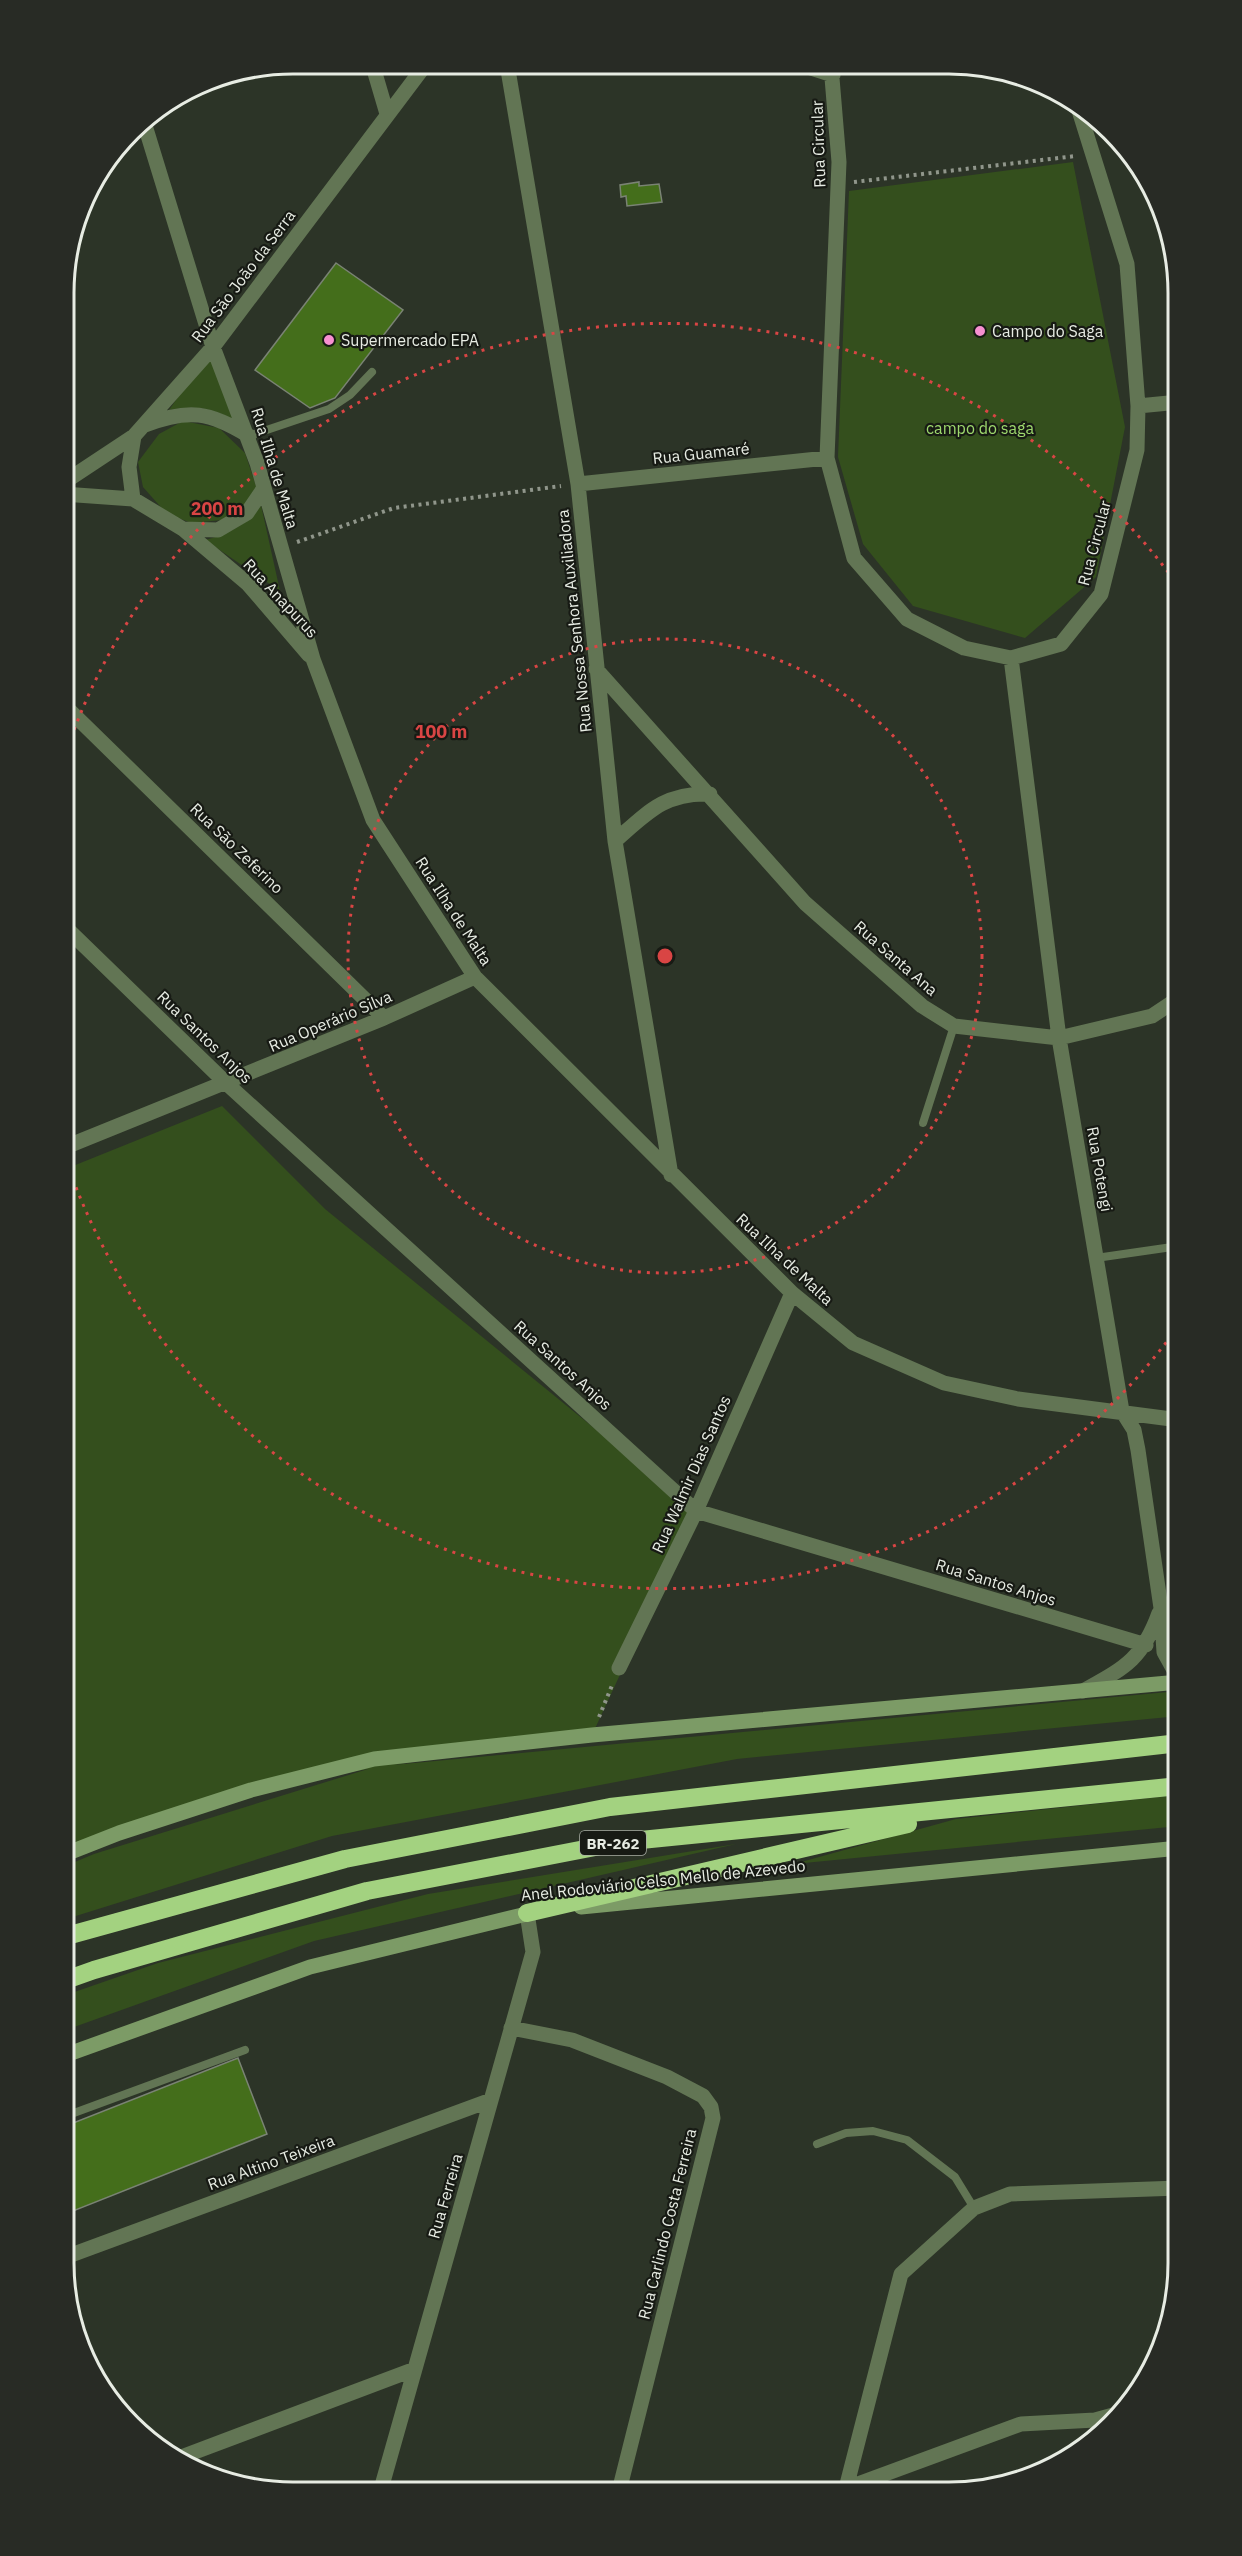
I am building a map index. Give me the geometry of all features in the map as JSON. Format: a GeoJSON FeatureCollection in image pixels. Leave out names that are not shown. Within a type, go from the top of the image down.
{"type":"FeatureCollection","features":[{"type":"Feature","properties":{"kind":"highway","name":"BR-262"},"geometry":{"type":"LineString","coordinates":[[74,1934],[345,1859],[610,1807],[1168,1744]]}},
{"type":"Feature","properties":{"kind":"highway","name":"Anel Rodoviário Celso Mello de Azevedo"},"geometry":{"type":"LineString","coordinates":[[74,1977],[368,1891],[621,1842],[1168,1787]]}},
{"type":"Feature","properties":{"kind":"highway"},"geometry":{"type":"LineString","coordinates":[[527,1912],[979,1807]]}},
{"type":"Feature","properties":{"kind":"main road"},"geometry":{"type":"LineString","coordinates":[[74,1851],[119,1833],[251,1791],[374,1759],[592,1735],[1168,1681]]}},
{"type":"Feature","properties":{"kind":"main road","name":"Anel Rodoviário Celso Mello de Azevedo"},"geometry":{"type":"LineString","coordinates":[[74,2052],[310,1967],[527,1912],[1168,1849]]}},
{"type":"Feature","properties":{"kind":"street"},"geometry":{"type":"LineString","coordinates":[[375,74],[387,114]]}},
{"type":"Feature","properties":{"kind":"street","name":"Rua São João da Serra"},"geometry":{"type":"LineString","coordinates":[[74,475],[137,431],[213,347],[418,74]]}},
{"type":"Feature","properties":{"kind":"street","name":"Rua Nossa Senhora Auxiliadora"},"geometry":{"type":"LineString","coordinates":[[509,74],[579,484],[615,841],[671,1175]]}},
{"type":"Feature","properties":{"kind":"street","name":"Rua Circular"},"geometry":{"type":"LineString","coordinates":[[832,74],[839,184],[827,458],[854,558],[907,619],[964,648],[1011,658],[1061,644],[1101,594],[1137,450],[1138,406],[1127,264],[1081,118]]}},
{"type":"Feature","properties":{"kind":"street","name":"Rua Ilha de Malta"},"geometry":{"type":"LineString","coordinates":[[146,130],[213,347],[249,436],[313,659],[374,820],[475,977],[671,1175],[792,1293],[852,1343],[944,1383],[1018,1399],[1168,1418]]}},
{"type":"Feature","properties":{"kind":"street"},"geometry":{"type":"LineString","coordinates":[[1138,406],[1168,403]]}},
{"type":"Feature","properties":{"kind":"street"},"geometry":{"type":"LineString","coordinates":[[133,499],[129,467],[137,431],[162,418],[195,413],[227,423],[249,436]]}},
{"type":"Feature","properties":{"kind":"street","name":"Rua Guamaré"},"geometry":{"type":"LineString","coordinates":[[579,484],[827,458]]}},
{"type":"Feature","properties":{"kind":"street"},"geometry":{"type":"LineString","coordinates":[[183,529],[218,530],[247,513],[264,488]]}},
{"type":"Feature","properties":{"kind":"street","name":"Rua Anapurus"},"geometry":{"type":"LineString","coordinates":[[74,495],[133,499],[183,529],[248,584],[313,659]]}},
{"type":"Feature","properties":{"kind":"street","name":"Rua Potengi"},"geometry":{"type":"LineString","coordinates":[[1011,658],[1059,1038],[1122,1411],[1134,1430],[1138,1450],[1161,1608],[1164,1652],[1168,1659]]}},
{"type":"Feature","properties":{"kind":"street","name":"Rua Santa Ana"},"geometry":{"type":"LineString","coordinates":[[596,669],[805,903],[921,1006],[954,1026],[1059,1038],[1152,1016],[1168,1005]]}},
{"type":"Feature","properties":{"kind":"street","name":"Rua São Zeferino"},"geometry":{"type":"LineString","coordinates":[[74,715],[384,1018]]}},
{"type":"Feature","properties":{"kind":"street"},"geometry":{"type":"LineString","coordinates":[[615,841],[652,809],[673,797],[692,793],[710,794]]}},
{"type":"Feature","properties":{"kind":"street","name":"Rua Santos Anjos"},"geometry":{"type":"LineString","coordinates":[[74,936],[226,1083],[696,1511],[1146,1645]]}},
{"type":"Feature","properties":{"kind":"street","name":"Rua Operário Silva"},"geometry":{"type":"LineString","coordinates":[[74,1144],[384,1018],[475,977]]}},
{"type":"Feature","properties":{"kind":"street","name":"Rua Walmir Dias Santos"},"geometry":{"type":"LineString","coordinates":[[619,1668],[696,1511],[792,1293]]}},
{"type":"Feature","properties":{"kind":"street"},"geometry":{"type":"LineString","coordinates":[[1083,1690],[1114,1673],[1146,1645],[1161,1608]]}},
{"type":"Feature","properties":{"kind":"street","name":"Rua Ferreira"},"geometry":{"type":"LineString","coordinates":[[383,2482],[533,1952],[527,1912]]}},
{"type":"Feature","properties":{"kind":"street","name":"Rua Carlindo Costa Ferreira"},"geometry":{"type":"LineString","coordinates":[[511,2028],[572,2040],[656,2073],[703,2096],[711,2107],[712,2118],[621,2482]]}},
{"type":"Feature","properties":{"kind":"street","name":"Rua Altino Teixeira"},"geometry":{"type":"LineString","coordinates":[[74,2254],[490,2100]]}},
{"type":"Feature","properties":{"kind":"street"},"geometry":{"type":"LineString","coordinates":[[848,2482],[901,2274],[974,2208],[1010,2194],[1168,2188]]}},
{"type":"Feature","properties":{"kind":"street"},"geometry":{"type":"LineString","coordinates":[[187,2455],[415,2369]]}},
{"type":"Feature","properties":{"kind":"street"},"geometry":{"type":"LineString","coordinates":[[867,2482],[1021,2424],[1095,2420],[1105,2417]]}},
{"type":"Feature","properties":{"kind":"lane"},"geometry":{"type":"LineString","coordinates":[[249,436],[329,409],[350,395],[372,372]]}},
{"type":"Feature","properties":{"kind":"lane"},"geometry":{"type":"LineString","coordinates":[[922,1123],[954,1026]]}},
{"type":"Feature","properties":{"kind":"lane"},"geometry":{"type":"LineString","coordinates":[[1096,1258],[1168,1248]]}},
{"type":"Feature","properties":{"kind":"lane"},"geometry":{"type":"LineString","coordinates":[[74,2113],[245,2050]]}},
{"type":"Feature","properties":{"kind":"lane"},"geometry":{"type":"LineString","coordinates":[[817,2144],[846,2133],[873,2131],[907,2140],[955,2177],[974,2208]]}},
{"type":"Feature","properties":{"kind":"path"},"geometry":{"type":"LineString","coordinates":[[839,184],[1092,154]]}},
{"type":"Feature","properties":{"kind":"path"},"geometry":{"type":"LineString","coordinates":[[281,548],[394,508],[579,484]]}},
{"type":"Feature","properties":{"kind":"path"},"geometry":{"type":"LineString","coordinates":[[592,1735],[619,1668]]}},
{"type":"Feature","properties":{"kind":"green space","name":"campo do saga"},"geometry":{"type":"Polygon","coordinates":[[[1073,162],[1125,427],[1096,577],[1025,638],[913,606],[863,544],[838,457],[849,191],[1073,162]]]}},
{"type":"Feature","properties":{"kind":"green space"},"geometry":{"type":"Polygon","coordinates":[[[210,351],[237,422],[204,409],[169,410],[210,351]]]}},
{"type":"Feature","properties":{"kind":"green space"},"geometry":{"type":"Polygon","coordinates":[[[183,421],[219,428],[245,453],[257,489],[244,506],[222,520],[191,523],[166,513],[143,487],[138,462],[159,434],[183,421]]]}},
{"type":"Feature","properties":{"kind":"green space"},"geometry":{"type":"Polygon","coordinates":[[[261,505],[280,591],[205,540],[236,528],[250,518],[261,505]]]}},
{"type":"Feature","properties":{"kind":"green space"},"geometry":{"type":"Polygon","coordinates":[[[222,1106],[325,1209],[696,1511],[592,1735],[393,1765],[1168,1692],[1168,1717],[737,1759],[332,1836],[74,1917],[74,1862],[94,1854],[368,1769],[251,1790],[74,1851],[74,1166],[222,1106]]]}},
{"type":"Feature","properties":{"kind":"green space"},"geometry":{"type":"Polygon","coordinates":[[[1168,1796],[1168,1827],[794,1864],[956,1819],[1168,1796]]]}},
{"type":"Feature","properties":{"kind":"green space"},"geometry":{"type":"Polygon","coordinates":[[[736,1844],[314,1941],[74,2027],[74,1992],[158,1963],[428,1894],[736,1844]]]}},
{"type":"Feature","properties":{"kind":"building"},"geometry":{"type":"Polygon","coordinates":[[[639,182],[639,186],[659,184],[662,202],[627,206],[626,196],[621,197],[620,185],[639,182]]]}},
{"type":"Feature","properties":{"kind":"building","name":"Supermercado EPA"},"geometry":{"type":"Polygon","coordinates":[[[336,263],[403,310],[335,398],[310,408],[255,370],[336,263]]]}},
{"type":"Feature","properties":{"kind":"building"},"geometry":{"type":"Polygon","coordinates":[[[238,2058],[267,2134],[74,2211],[74,2123],[238,2058]]]}},
{"type":"Feature","properties":{"kind":"place","name":"Campo do Saga"},"geometry":{"type":"Point","coordinates":[980,331]}},
{"type":"Feature","properties":{"kind":"place","name":"Supermercado EPA"},"geometry":{"type":"Point","coordinates":[329,340]}}]}
